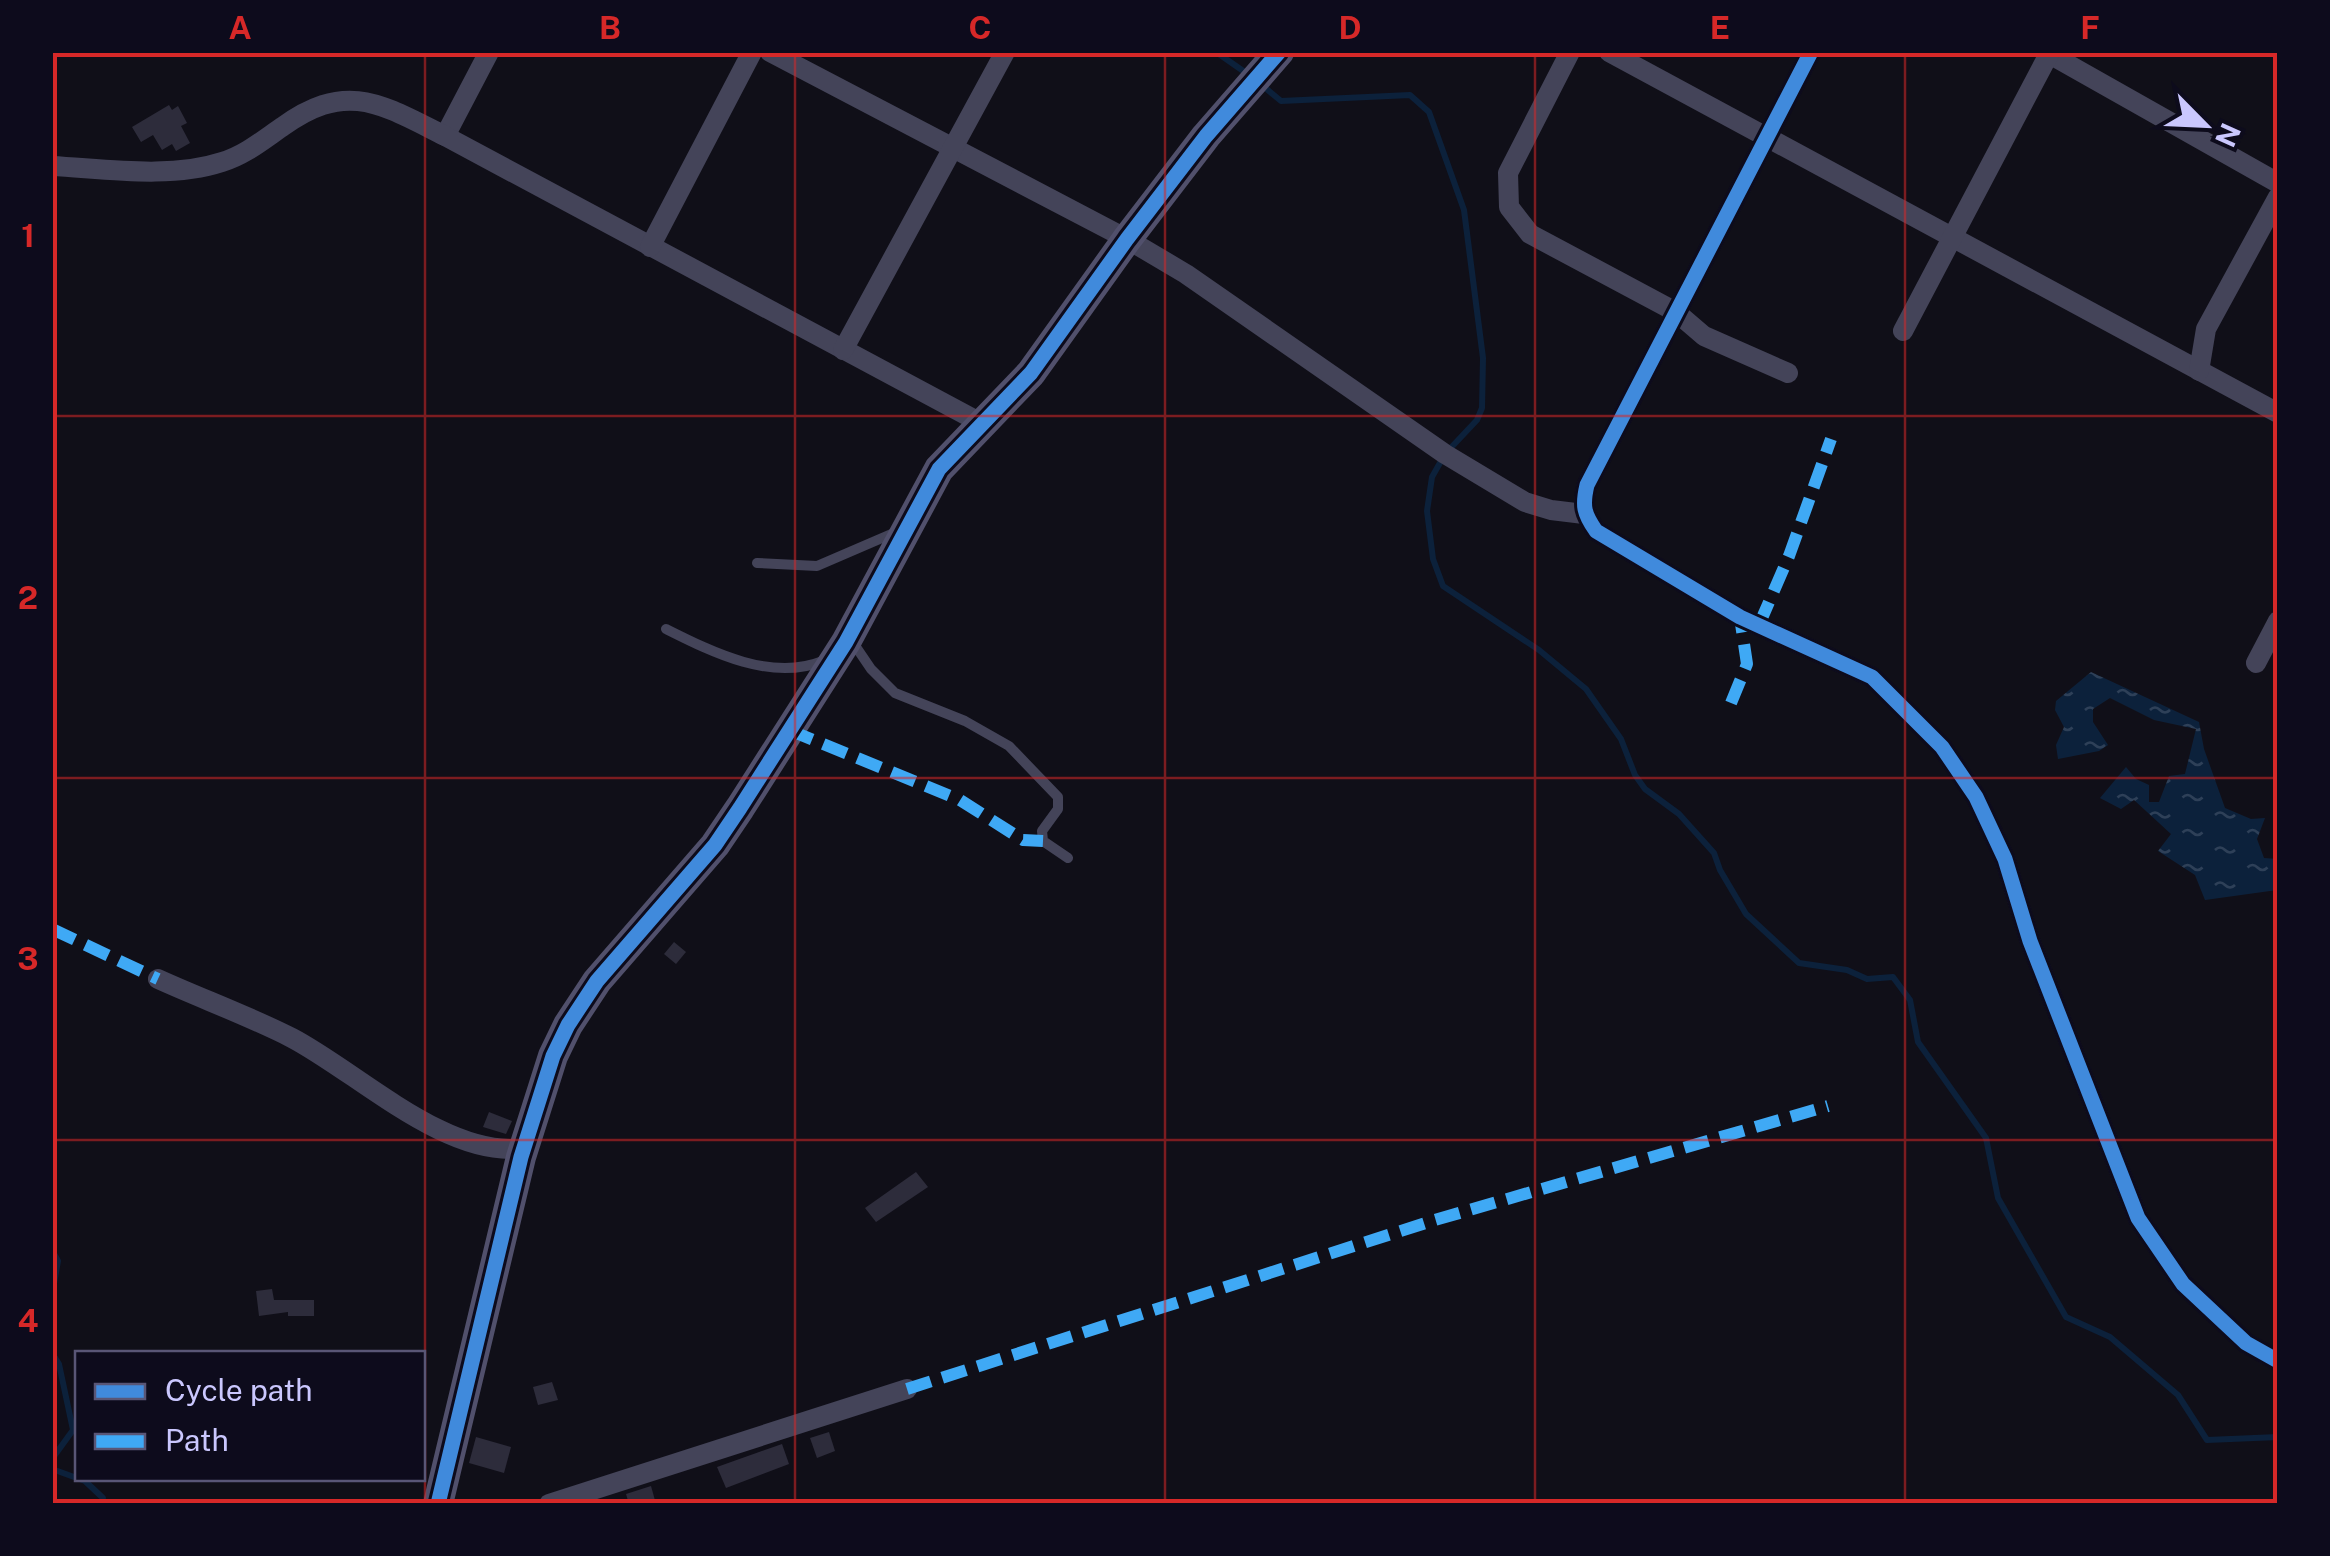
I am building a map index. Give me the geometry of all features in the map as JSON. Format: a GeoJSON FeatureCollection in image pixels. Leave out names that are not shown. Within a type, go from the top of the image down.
{"type":"FeatureCollection","features":[{"type":"Feature","properties":{"kind":"street"},"geometry":{"type":"LineString","coordinates":[[445,136],[489,52]]}},
{"type":"Feature","properties":{"kind":"street"},"geometry":{"type":"LineString","coordinates":[[650,247],[752,52]]}},
{"type":"Feature","properties":{"kind":"street"},"geometry":{"type":"LineString","coordinates":[[770,52],[1127,239],[1186,274],[1445,454],[1525,502],[1584,514]]}},
{"type":"Feature","properties":{"kind":"street"},"geometry":{"type":"LineString","coordinates":[[842,350],[1005,52]]}},
{"type":"Feature","properties":{"kind":"street"},"geometry":{"type":"LineString","coordinates":[[438,1504],[523,1148],[553,1056],[568,1025],[597,981],[715,845],[843,646],[939,469],[1031,373],[1206,136],[1278,52]]}},
{"type":"Feature","properties":{"kind":"street"},"geometry":{"type":"LineString","coordinates":[[1570,52],[1508,174],[1509,206],[1530,234],[1676,312],[1704,336],[1788,372]]}},
{"type":"Feature","properties":{"kind":"street"},"geometry":{"type":"LineString","coordinates":[[1609,52],[2278,413]]}},
{"type":"Feature","properties":{"kind":"street"},"geometry":{"type":"LineString","coordinates":[[1811,52],[1587,486],[1584,514],[1596,531],[1740,617],[1872,677],[1942,747],[1976,797],[2004,858],[2030,940],[2138,1218],[2183,1284],[2246,1343],[2278,1361]]}},
{"type":"Feature","properties":{"kind":"street"},"geometry":{"type":"LineString","coordinates":[[1903,331],[2048,53],[2278,182]]}},
{"type":"Feature","properties":{"kind":"street"},"geometry":{"type":"LineString","coordinates":[[52,166],[202,168],[248,152],[315,106],[349,98],[367,100],[445,136],[980,423]]}},
{"type":"Feature","properties":{"kind":"street"},"geometry":{"type":"LineString","coordinates":[[2199,371],[2206,329],[2278,197]]}},
{"type":"Feature","properties":{"kind":"street"},"geometry":{"type":"LineString","coordinates":[[2256,663],[2278,621]]}},
{"type":"Feature","properties":{"kind":"street"},"geometry":{"type":"LineString","coordinates":[[158,979],[292,1038],[415,1116],[484,1148],[502,1152],[523,1148]]}},
{"type":"Feature","properties":{"kind":"street"},"geometry":{"type":"LineString","coordinates":[[549,1504],[605,1495],[907,1389]]}},
{"type":"Feature","properties":{"kind":"lane"},"geometry":{"type":"LineString","coordinates":[[757,563],[817,566],[906,528]]}},
{"type":"Feature","properties":{"kind":"lane"},"geometry":{"type":"LineString","coordinates":[[666,629],[708,650],[745,662],[785,668],[814,664],[843,646],[895,693],[965,721],[1009,746],[1058,797],[1058,809],[1042,831],[1043,842],[1068,858]]}},
{"type":"Feature","properties":{"kind":"water"},"geometry":{"type":"Polygon","coordinates":[[[2091,672],[2199,722],[2204,749],[2225,808],[2251,819],[2265,818],[2257,839],[2264,858],[2277,859],[2277,890],[2205,900],[2195,875],[2158,851],[2171,834],[2134,800],[2121,809],[2100,798],[2126,767],[2136,779],[2149,785],[2149,802],[2159,802],[2169,776],[2185,774],[2196,729],[2154,720],[2110,698],[2093,709],[2093,722],[2108,745],[2099,751],[2058,759],[2056,745],[2064,727],[2055,710],[2056,701],[2091,672]]]}},
{"type":"Feature","properties":{"kind":"building"},"geometry":{"type":"Polygon","coordinates":[[[169,105],[172,110],[178,106],[187,123],[181,126],[190,143],[176,151],[172,144],[162,150],[153,135],[141,142],[132,127],[169,105]]]}},
{"type":"Feature","properties":{"kind":"building"},"geometry":{"type":"Polygon","coordinates":[[[674,942],[686,952],[676,964],[664,954],[674,942]]]}},
{"type":"Feature","properties":{"kind":"building"},"geometry":{"type":"Polygon","coordinates":[[[489,1112],[512,1121],[506,1134],[483,1127],[489,1112]]]}},
{"type":"Feature","properties":{"kind":"building"},"geometry":{"type":"Polygon","coordinates":[[[916,1172],[928,1187],[876,1222],[865,1208],[916,1172]]]}},
{"type":"Feature","properties":{"kind":"building"},"geometry":{"type":"Polygon","coordinates":[[[272,1289],[274,1300],[314,1300],[314,1316],[288,1316],[288,1312],[259,1316],[256,1291],[272,1289]]]}},
{"type":"Feature","properties":{"kind":"building"},"geometry":{"type":"Polygon","coordinates":[[[552,1382],[558,1400],[538,1405],[533,1387],[552,1382]]]}},
{"type":"Feature","properties":{"kind":"building"},"geometry":{"type":"Polygon","coordinates":[[[829,1432],[835,1451],[817,1458],[810,1438],[829,1432]]]}},
{"type":"Feature","properties":{"kind":"building"},"geometry":{"type":"Polygon","coordinates":[[[476,1437],[511,1447],[504,1473],[469,1463],[476,1437]]]}},
{"type":"Feature","properties":{"kind":"building"},"geometry":{"type":"Polygon","coordinates":[[[782,1444],[789,1464],[726,1488],[717,1467],[782,1444]]]}},
{"type":"Feature","properties":{"kind":"building"},"geometry":{"type":"Polygon","coordinates":[[[651,1486],[656,1504],[629,1504],[626,1494],[651,1486]]]}},
{"type":"Feature","properties":{"kind":"waterway"},"geometry":{"type":"LineString","coordinates":[[1216,52],[1249,75]]}},
{"type":"Feature","properties":{"kind":"waterway"},"geometry":{"type":"LineString","coordinates":[[1263,86],[1281,101],[1410,95],[1429,112],[1464,210],[1483,358],[1482,408],[1477,420],[1445,454],[1432,477],[1427,511],[1433,559],[1443,586],[1539,650],[1586,689],[1621,739],[1645,789],[1679,814],[1714,853],[1746,914],[1799,963],[1847,970],[1867,979],[1893,977],[1910,1000],[1918,1042],[1986,1138],[1998,1198],[2066,1317],[2110,1337],[2178,1395],[2207,1440],[2278,1437]]}},
{"type":"Feature","properties":{"kind":"waterway"},"geometry":{"type":"LineString","coordinates":[[52,1250],[58,1261],[52,1295]]}},
{"type":"Feature","properties":{"kind":"waterway"},"geometry":{"type":"LineString","coordinates":[[52,1353],[59,1364],[73,1430],[52,1459]]}},
{"type":"Feature","properties":{"kind":"waterway"},"geometry":{"type":"LineString","coordinates":[[52,1469],[75,1477]]}},
{"type":"Feature","properties":{"kind":"waterway"},"geometry":{"type":"LineString","coordinates":[[85,1481],[103,1498],[101,1504]]}},
{"type":"Feature","properties":{"kind":"marked path"},"geometry":{"type":"LineString","coordinates":[[1759,625],[1789,556],[1831,439]]}},
{"type":"Feature","properties":{"kind":"marked path"},"geometry":{"type":"LineString","coordinates":[[1731,703],[1747,664],[1740,617]]}},
{"type":"Feature","properties":{"kind":"marked path"},"geometry":{"type":"LineString","coordinates":[[789,730],[960,800],[1023,840],[1043,841]]}},
{"type":"Feature","properties":{"kind":"marked path"},"geometry":{"type":"LineString","coordinates":[[52,929],[158,979]]}},
{"type":"Feature","properties":{"kind":"marked path"},"geometry":{"type":"LineString","coordinates":[[907,1389],[1435,1220],[1828,1106]]}},
{"type":"Feature","properties":{"kind":"cycle path"},"geometry":{"type":"LineString","coordinates":[[438,1504],[521,1157],[553,1056],[568,1025],[597,981],[715,845],[740,808],[846,642],[939,469],[1031,373],[1206,136],[1279,52]]}},
{"type":"Feature","properties":{"kind":"cycle path"},"geometry":{"type":"LineString","coordinates":[[1811,52],[1587,485],[1587,515],[1596,531],[1740,617],[1872,677],[1942,747],[1976,797],[2005,859],[2030,941],[2138,1218],[2183,1284],[2246,1343],[2278,1361]]}}]}
